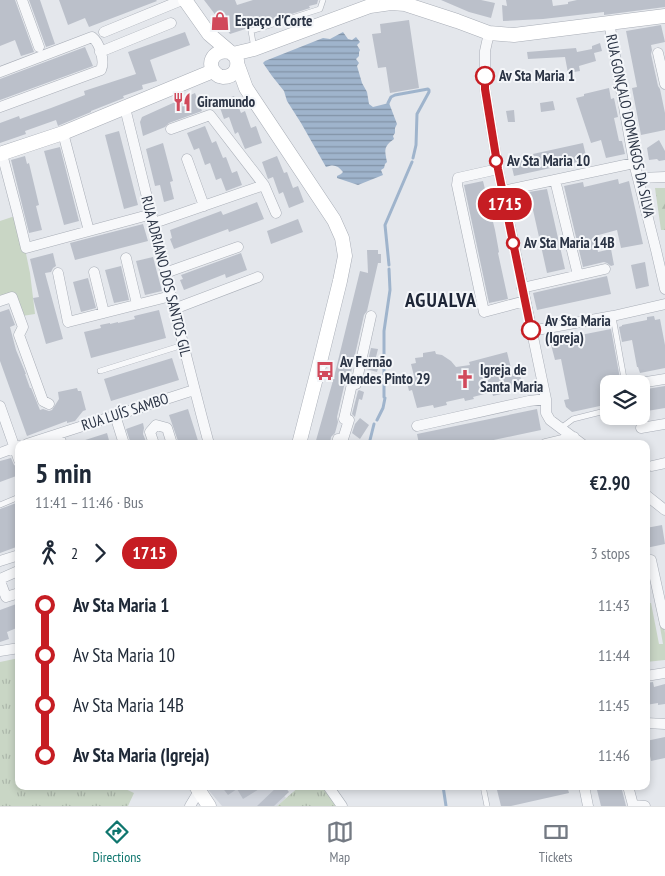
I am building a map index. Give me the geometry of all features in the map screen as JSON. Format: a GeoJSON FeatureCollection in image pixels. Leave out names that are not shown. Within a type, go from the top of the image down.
{"type":"FeatureCollection","features":[{"type":"Feature","properties":{"kind":"street"},"geometry":{"type":"LineString","coordinates":[[22,0],[39,47]]}},
{"type":"Feature","properties":{"kind":"street"},"geometry":{"type":"LineString","coordinates":[[104,32],[184,0],[209,34],[234,59],[246,88],[334,220],[342,238],[344,256],[340,281],[300,440]]}},
{"type":"Feature","properties":{"kind":"street"},"geometry":{"type":"LineString","coordinates":[[234,59],[254,49],[370,6],[390,1],[406,4],[489,33],[514,35],[665,16]]}},
{"type":"Feature","properties":{"kind":"street","name":"RUA GONÇALO DOMINGOS DA SILVA"},"geometry":{"type":"LineString","coordinates":[[609,22],[634,164],[665,289]]}},
{"type":"Feature","properties":{"kind":"street"},"geometry":{"type":"LineString","coordinates":[[100,52],[172,23]]}},
{"type":"Feature","properties":{"kind":"street"},"geometry":{"type":"LineString","coordinates":[[489,33],[485,51],[485,89],[498,169],[546,399],[546,414],[550,420],[578,440]]}},
{"type":"Feature","properties":{"kind":"street"},"geometry":{"type":"LineString","coordinates":[[209,34],[213,57]]}},
{"type":"Feature","properties":{"kind":"street"},"geometry":{"type":"LineString","coordinates":[[0,72],[92,37],[95,39],[103,62],[101,70],[0,107]]}},
{"type":"Feature","properties":{"kind":"street"},"geometry":{"type":"LineString","coordinates":[[234,59],[221,51],[213,57],[211,63],[218,74],[246,88]]}},
{"type":"Feature","properties":{"kind":"street"},"geometry":{"type":"LineString","coordinates":[[658,53],[665,84]]}},
{"type":"Feature","properties":{"kind":"street"},"geometry":{"type":"LineString","coordinates":[[234,59],[233,74],[226,77],[218,74],[1,154],[26,248],[88,231],[153,219],[204,206],[264,185]]}},
{"type":"Feature","properties":{"kind":"street","name":"RUA ADRIANO DOS SANTOS GIL"},"geometry":{"type":"LineString","coordinates":[[125,108],[208,440]]}},
{"type":"Feature","properties":{"kind":"street"},"geometry":{"type":"LineString","coordinates":[[171,129],[210,114],[264,185],[276,213]]}},
{"type":"Feature","properties":{"kind":"street"},"geometry":{"type":"LineString","coordinates":[[63,132],[88,231]]}},
{"type":"Feature","properties":{"kind":"street"},"geometry":{"type":"LineString","coordinates":[[187,159],[204,206]]}},
{"type":"Feature","properties":{"kind":"street"},"geometry":{"type":"LineString","coordinates":[[503,190],[634,164]]}},
{"type":"Feature","properties":{"kind":"street"},"geometry":{"type":"LineString","coordinates":[[498,169],[458,178],[457,185],[484,312],[525,301]]}},
{"type":"Feature","properties":{"kind":"street"},"geometry":{"type":"LineString","coordinates":[[639,178],[665,177]]}},
{"type":"Feature","properties":{"kind":"street"},"geometry":{"type":"LineString","coordinates":[[555,180],[578,275]]}},
{"type":"Feature","properties":{"kind":"street"},"geometry":{"type":"LineString","coordinates":[[166,273],[238,247]]}},
{"type":"Feature","properties":{"kind":"street"},"geometry":{"type":"LineString","coordinates":[[126,258],[137,304]]}},
{"type":"Feature","properties":{"kind":"street"},"geometry":{"type":"LineString","coordinates":[[522,288],[605,269]]}},
{"type":"Feature","properties":{"kind":"street"},"geometry":{"type":"LineString","coordinates":[[94,272],[104,313]]}},
{"type":"Feature","properties":{"kind":"street"},"geometry":{"type":"LineString","coordinates":[[58,273],[68,322],[171,296]]}},
{"type":"Feature","properties":{"kind":"street"},"geometry":{"type":"LineString","coordinates":[[174,309],[258,277]]}},
{"type":"Feature","properties":{"kind":"street"},"geometry":{"type":"LineString","coordinates":[[0,301],[12,296],[23,326],[19,335],[43,401],[49,404]]}},
{"type":"Feature","properties":{"kind":"street"},"geometry":{"type":"LineString","coordinates":[[531,331],[665,304]]}},
{"type":"Feature","properties":{"kind":"street"},"geometry":{"type":"LineString","coordinates":[[337,440],[338,438],[344,439],[349,420],[344,419],[352,384],[356,384],[371,316]]}},
{"type":"Feature","properties":{"kind":"street"},"geometry":{"type":"LineString","coordinates":[[650,381],[665,379]]}},
{"type":"Feature","properties":{"kind":"street","name":"RUA LUÍS SAMBO"},"geometry":{"type":"LineString","coordinates":[[60,439],[115,415],[194,390]]}},
{"type":"Feature","properties":{"kind":"street"},"geometry":{"type":"LineString","coordinates":[[417,426],[529,401],[546,399]]}},
{"type":"Feature","properties":{"kind":"street"},"geometry":{"type":"LineString","coordinates":[[0,406],[15,442]]}},
{"type":"Feature","properties":{"kind":"street"},"geometry":{"type":"LineString","coordinates":[[115,415],[123,440]]}},
{"type":"Feature","properties":{"kind":"street"},"geometry":{"type":"LineString","coordinates":[[550,420],[551,440]]}},
{"type":"Feature","properties":{"kind":"street"},"geometry":{"type":"LineString","coordinates":[[641,428],[665,424]]}},
{"type":"Feature","properties":{"kind":"street"},"geometry":{"type":"LineString","coordinates":[[153,440],[150,432],[156,425],[167,428],[171,440]]}},
{"type":"Feature","properties":{"kind":"street"},"geometry":{"type":"LineString","coordinates":[[0,453],[15,448]]}},
{"type":"Feature","properties":{"kind":"street"},"geometry":{"type":"LineString","coordinates":[[652,466],[665,463]]}},
{"type":"Feature","properties":{"kind":"street"},"geometry":{"type":"LineString","coordinates":[[650,498],[665,510]]}},
{"type":"Feature","properties":{"kind":"street"},"geometry":{"type":"LineString","coordinates":[[15,556],[2,561],[7,577],[6,597],[15,594]]}},
{"type":"Feature","properties":{"kind":"street"},"geometry":{"type":"LineString","coordinates":[[652,560],[665,624]]}},
{"type":"Feature","properties":{"kind":"street"},"geometry":{"type":"LineString","coordinates":[[0,651],[15,649]]}},
{"type":"Feature","properties":{"kind":"street"},"geometry":{"type":"LineString","coordinates":[[650,675],[665,673]]}},
{"type":"Feature","properties":{"kind":"street"},"geometry":{"type":"LineString","coordinates":[[650,723],[665,724]]}},
{"type":"Feature","properties":{"kind":"street"},"geometry":{"type":"LineString","coordinates":[[190,806],[198,790]]}},
{"type":"Feature","properties":{"kind":"street"},"geometry":{"type":"LineString","coordinates":[[199,790],[209,806]]}},
{"type":"Feature","properties":{"kind":"street"},"geometry":{"type":"LineString","coordinates":[[331,790],[342,806]]}},
{"type":"Feature","properties":{"kind":"street"},"geometry":{"type":"LineString","coordinates":[[585,790],[588,806]]}},
{"type":"Feature","properties":{"kind":"street"},"geometry":{"type":"LineString","coordinates":[[629,790],[633,805],[645,806]]}},
{"type":"Feature","properties":{"kind":"lane"},"geometry":{"type":"LineString","coordinates":[[254,49],[251,31],[320,8],[323,0]]}},
{"type":"Feature","properties":{"kind":"lane"},"geometry":{"type":"LineString","coordinates":[[613,316],[623,375]]}},
{"type":"Feature","properties":{"kind":"lane"},"geometry":{"type":"LineString","coordinates":[[100,371],[183,345]]}},
{"type":"Feature","properties":{"kind":"lane"},"geometry":{"type":"LineString","coordinates":[[562,428],[572,419],[600,412]]}},
{"type":"Feature","properties":{"kind":"lane"},"geometry":{"type":"LineString","coordinates":[[0,505],[15,499]]}},
{"type":"Feature","properties":{"kind":"lane"},"geometry":{"type":"LineString","coordinates":[[485,790],[487,806]]}},
{"type":"Feature","properties":{"kind":"shaded area"},"geometry":{"type":"Polygon","coordinates":[[[208,790],[279,790],[286,798],[277,806],[222,806],[208,790]]]}},
{"type":"Feature","properties":{"kind":"green space"},"geometry":{"type":"Polygon","coordinates":[[[655,188],[665,188],[665,230],[661,230],[655,188]]]}},
{"type":"Feature","properties":{"kind":"green space"},"geometry":{"type":"Polygon","coordinates":[[[18,215],[30,273],[35,314],[22,316],[12,297],[0,301],[0,221],[18,215]]]}},
{"type":"Feature","properties":{"kind":"green space"},"geometry":{"type":"Polygon","coordinates":[[[650,603],[659,644],[663,644],[656,604],[660,604],[665,633],[665,660],[650,662],[650,603]]]}},
{"type":"Feature","properties":{"kind":"green space"},"geometry":{"type":"Polygon","coordinates":[[[15,659],[15,790],[128,790],[134,793],[128,806],[0,806],[0,662],[15,659]]]}},
{"type":"Feature","properties":{"kind":"green space"},"geometry":{"type":"Polygon","coordinates":[[[295,790],[324,790],[337,806],[277,806],[295,790]]]}},
{"type":"Feature","properties":{"kind":"water"},"geometry":{"type":"Polygon","coordinates":[[[343,32],[348,39],[352,40],[356,37],[360,42],[357,45],[360,50],[359,56],[356,59],[359,63],[357,66],[367,92],[369,104],[373,107],[389,103],[397,124],[393,136],[394,139],[388,144],[386,149],[387,162],[381,170],[383,175],[358,185],[337,178],[343,172],[337,167],[333,165],[326,167],[287,101],[284,91],[263,63],[323,38],[330,39],[343,32]]]}},
{"type":"Feature","properties":{"kind":"building"},"geometry":{"type":"Polygon","coordinates":[[[0,0],[15,0],[34,52],[21,56],[15,40],[0,46],[0,0]]]}},
{"type":"Feature","properties":{"kind":"building"},"geometry":{"type":"Polygon","coordinates":[[[29,0],[40,0],[55,44],[46,47],[29,0]]]}},
{"type":"Feature","properties":{"kind":"building"},"geometry":{"type":"Polygon","coordinates":[[[59,0],[157,1],[89,27],[85,18],[68,25],[59,0]]]}},
{"type":"Feature","properties":{"kind":"building"},"geometry":{"type":"Polygon","coordinates":[[[204,0],[235,0],[237,5],[253,0],[318,0],[317,4],[309,6],[310,8],[230,34],[204,0]]]}},
{"type":"Feature","properties":{"kind":"building"},"geometry":{"type":"Polygon","coordinates":[[[441,0],[481,0],[495,3],[491,18],[469,12],[441,0]]]}},
{"type":"Feature","properties":{"kind":"building"},"geometry":{"type":"Polygon","coordinates":[[[506,0],[552,0],[553,6],[568,4],[568,2],[577,0],[665,0],[665,7],[604,15],[604,12],[543,19],[503,21],[502,5],[507,6],[506,0]]]}},
{"type":"Feature","properties":{"kind":"building"},"geometry":{"type":"Polygon","coordinates":[[[409,20],[419,88],[390,93],[386,67],[378,68],[372,34],[381,33],[380,24],[409,20]]]}},
{"type":"Feature","properties":{"kind":"building"},"geometry":{"type":"Polygon","coordinates":[[[661,25],[665,42],[651,45],[651,54],[665,113],[665,130],[641,135],[632,88],[637,87],[626,31],[661,25]]]}},
{"type":"Feature","properties":{"kind":"building"},"geometry":{"type":"Polygon","coordinates":[[[185,32],[190,45],[150,60],[157,81],[142,85],[143,89],[123,96],[124,98],[58,126],[56,120],[25,131],[26,134],[0,143],[0,123],[19,116],[20,119],[51,108],[85,95],[84,91],[136,74],[128,52],[185,32]]]}},
{"type":"Feature","properties":{"kind":"building"},"geometry":{"type":"Polygon","coordinates":[[[600,43],[602,51],[594,53],[596,61],[579,66],[580,71],[568,73],[565,57],[528,59],[527,52],[576,48],[577,52],[592,49],[592,46],[600,43]]]}},
{"type":"Feature","properties":{"kind":"building"},"geometry":{"type":"Polygon","coordinates":[[[85,47],[93,66],[0,100],[0,79],[85,47]]]}},
{"type":"Feature","properties":{"kind":"building"},"geometry":{"type":"Polygon","coordinates":[[[609,88],[611,99],[614,98],[618,117],[614,118],[619,141],[622,141],[625,154],[606,158],[601,140],[591,143],[576,98],[584,96],[584,94],[609,88]]]}},
{"type":"Feature","properties":{"kind":"building"},"geometry":{"type":"Polygon","coordinates":[[[195,93],[202,111],[169,123],[165,127],[143,136],[140,122],[142,117],[195,93]]]}},
{"type":"Feature","properties":{"kind":"building"},"geometry":{"type":"Polygon","coordinates":[[[234,96],[241,113],[245,111],[251,128],[256,126],[262,143],[245,149],[238,132],[235,134],[229,117],[224,119],[218,102],[234,96]]]}},
{"type":"Feature","properties":{"kind":"building"},"geometry":{"type":"Polygon","coordinates":[[[553,101],[555,110],[541,112],[540,103],[553,101]]]}},
{"type":"Feature","properties":{"kind":"building"},"geometry":{"type":"Polygon","coordinates":[[[514,110],[515,122],[508,122],[506,111],[514,110]]]}},
{"type":"Feature","properties":{"kind":"building"},"geometry":{"type":"Polygon","coordinates":[[[205,126],[212,143],[216,141],[223,158],[226,157],[232,173],[237,171],[242,185],[226,191],[221,178],[216,180],[210,163],[205,165],[199,148],[194,150],[187,133],[205,126]]]}},
{"type":"Feature","properties":{"kind":"building"},"geometry":{"type":"Polygon","coordinates":[[[119,131],[138,205],[124,209],[105,135],[119,131]]]}},
{"type":"Feature","properties":{"kind":"building"},"geometry":{"type":"Polygon","coordinates":[[[659,140],[665,151],[665,160],[649,160],[647,148],[659,140]]]}},
{"type":"Feature","properties":{"kind":"building"},"geometry":{"type":"Polygon","coordinates":[[[163,143],[173,181],[170,182],[174,199],[164,202],[160,185],[155,186],[146,149],[163,143]]]}},
{"type":"Feature","properties":{"kind":"building"},"geometry":{"type":"Polygon","coordinates":[[[583,143],[587,160],[514,176],[510,159],[583,143]]]}},
{"type":"Feature","properties":{"kind":"building"},"geometry":{"type":"Polygon","coordinates":[[[60,147],[79,221],[64,225],[44,151],[60,147]]]}},
{"type":"Feature","properties":{"kind":"building"},"geometry":{"type":"Polygon","coordinates":[[[25,156],[27,164],[29,163],[39,205],[36,206],[42,230],[29,233],[11,160],[25,156]]]}},
{"type":"Feature","properties":{"kind":"building"},"geometry":{"type":"Polygon","coordinates":[[[277,156],[284,173],[287,172],[293,188],[298,186],[304,202],[289,208],[283,192],[279,194],[273,177],[268,179],[262,162],[277,156]]]}},
{"type":"Feature","properties":{"kind":"building"},"geometry":{"type":"Polygon","coordinates":[[[618,179],[619,184],[629,181],[643,244],[621,248],[617,230],[595,236],[598,252],[611,249],[614,265],[611,266],[604,262],[583,267],[564,186],[583,182],[584,187],[618,179]]]}},
{"type":"Feature","properties":{"kind":"building"},"geometry":{"type":"Polygon","coordinates":[[[483,181],[495,230],[508,299],[489,303],[464,185],[483,181]]]}},
{"type":"Feature","properties":{"kind":"building"},"geometry":{"type":"Polygon","coordinates":[[[547,189],[565,269],[547,273],[529,192],[547,189]]]}},
{"type":"Feature","properties":{"kind":"building"},"geometry":{"type":"Polygon","coordinates":[[[257,202],[264,219],[229,232],[228,229],[174,249],[170,239],[172,238],[170,230],[221,211],[223,215],[257,202]]]}},
{"type":"Feature","properties":{"kind":"building"},"geometry":{"type":"Polygon","coordinates":[[[298,219],[303,232],[271,244],[267,231],[298,219]]]}},
{"type":"Feature","properties":{"kind":"building"},"geometry":{"type":"Polygon","coordinates":[[[143,224],[148,241],[75,260],[70,243],[143,224]]]}},
{"type":"Feature","properties":{"kind":"building"},"geometry":{"type":"Polygon","coordinates":[[[367,250],[378,250],[378,254],[381,254],[381,263],[378,263],[350,377],[345,382],[335,433],[331,440],[316,440],[360,271],[368,273],[367,250]]]}},
{"type":"Feature","properties":{"kind":"building"},"geometry":{"type":"Polygon","coordinates":[[[53,253],[56,266],[51,272],[45,273],[63,339],[46,344],[33,298],[39,297],[30,259],[53,253]]]}},
{"type":"Feature","properties":{"kind":"building"},"geometry":{"type":"Polygon","coordinates":[[[241,253],[247,270],[226,278],[225,274],[184,290],[180,280],[183,279],[181,275],[241,253]]]}},
{"type":"Feature","properties":{"kind":"building"},"geometry":{"type":"Polygon","coordinates":[[[153,257],[162,291],[145,295],[136,261],[153,257]]]}},
{"type":"Feature","properties":{"kind":"building"},"geometry":{"type":"Polygon","coordinates":[[[645,262],[649,286],[636,289],[631,265],[645,262]]]}},
{"type":"Feature","properties":{"kind":"building"},"geometry":{"type":"Polygon","coordinates":[[[121,266],[129,300],[114,303],[105,270],[121,266]]]}},
{"type":"Feature","properties":{"kind":"building"},"geometry":{"type":"Polygon","coordinates":[[[607,276],[611,294],[537,310],[533,293],[607,276]]]}},
{"type":"Feature","properties":{"kind":"building"},"geometry":{"type":"Polygon","coordinates":[[[88,278],[96,308],[81,312],[73,282],[88,278]]]}},
{"type":"Feature","properties":{"kind":"building"},"geometry":{"type":"Polygon","coordinates":[[[9,309],[15,325],[10,327],[16,350],[40,410],[52,410],[59,399],[58,392],[77,388],[78,391],[81,391],[86,410],[75,421],[67,423],[67,421],[27,436],[0,361],[0,312],[9,309]]]}},
{"type":"Feature","properties":{"kind":"building"},"geometry":{"type":"Polygon","coordinates":[[[159,310],[166,338],[91,358],[84,332],[101,328],[100,325],[135,319],[134,316],[159,310]]]}},
{"type":"Feature","properties":{"kind":"building"},"geometry":{"type":"Polygon","coordinates":[[[654,316],[655,320],[660,319],[665,345],[665,368],[640,373],[637,367],[632,340],[622,342],[619,327],[647,320],[647,317],[654,316]]]}},
{"type":"Feature","properties":{"kind":"building"},"geometry":{"type":"Polygon","coordinates":[[[611,329],[619,375],[600,375],[600,406],[572,412],[566,407],[564,400],[569,399],[561,359],[555,360],[550,341],[611,329]]]}},
{"type":"Feature","properties":{"kind":"building"},"geometry":{"type":"Polygon","coordinates":[[[371,348],[378,349],[376,357],[378,357],[377,361],[380,362],[377,372],[366,369],[371,348]]]}},
{"type":"Feature","properties":{"kind":"building","name":"Igreja de Santa Maria"},"geometry":{"type":"Polygon","coordinates":[[[435,351],[436,354],[442,355],[456,367],[470,365],[469,362],[507,352],[513,376],[520,374],[522,386],[504,390],[505,393],[493,396],[492,392],[465,401],[464,398],[446,402],[447,405],[434,408],[433,405],[417,408],[412,390],[409,391],[406,378],[414,376],[411,364],[416,363],[415,358],[423,357],[423,353],[435,351]]]}},
{"type":"Feature","properties":{"kind":"building"},"geometry":{"type":"Polygon","coordinates":[[[172,358],[179,380],[111,401],[104,379],[172,358]]]}},
{"type":"Feature","properties":{"kind":"building"},"geometry":{"type":"Polygon","coordinates":[[[665,386],[665,408],[650,410],[650,388],[665,386]]]}},
{"type":"Feature","properties":{"kind":"building"},"geometry":{"type":"Polygon","coordinates":[[[359,390],[364,392],[362,400],[359,399],[355,417],[352,414],[359,390]]]}},
{"type":"Feature","properties":{"kind":"building"},"geometry":{"type":"Polygon","coordinates":[[[188,409],[198,440],[178,440],[169,415],[188,409]]]}},
{"type":"Feature","properties":{"kind":"building"},"geometry":{"type":"Polygon","coordinates":[[[537,409],[541,430],[494,440],[418,440],[417,434],[537,409]]]}},
{"type":"Feature","properties":{"kind":"building"},"geometry":{"type":"Polygon","coordinates":[[[360,418],[369,425],[360,439],[352,433],[355,424],[360,418]]]}},
{"type":"Feature","properties":{"kind":"building"},"geometry":{"type":"Polygon","coordinates":[[[143,423],[143,434],[145,440],[130,440],[126,429],[143,423]]]}},
{"type":"Feature","properties":{"kind":"building"},"geometry":{"type":"Polygon","coordinates":[[[107,433],[109,440],[85,440],[107,433]]]}},
{"type":"Feature","properties":{"kind":"building"},"geometry":{"type":"Polygon","coordinates":[[[11,458],[15,466],[15,476],[0,482],[0,461],[11,458]]]}},
{"type":"Feature","properties":{"kind":"building"},"geometry":{"type":"Polygon","coordinates":[[[15,503],[15,547],[0,553],[0,509],[15,503]]]}},
{"type":"Feature","properties":{"kind":"building"},"geometry":{"type":"Polygon","coordinates":[[[662,525],[665,544],[650,547],[650,527],[662,525]]]}},
{"type":"Feature","properties":{"kind":"building"},"geometry":{"type":"Polygon","coordinates":[[[15,604],[15,629],[7,632],[9,639],[0,642],[0,610],[15,604]]]}},
{"type":"Feature","properties":{"kind":"building"},"geometry":{"type":"Polygon","coordinates":[[[650,682],[653,682],[654,687],[665,684],[665,704],[650,704],[650,682]]]}},
{"type":"Feature","properties":{"kind":"building"},"geometry":{"type":"Polygon","coordinates":[[[665,737],[665,758],[651,761],[650,740],[665,737]]]}},
{"type":"Feature","properties":{"kind":"building"},"geometry":{"type":"Polygon","coordinates":[[[224,790],[236,790],[228,795],[224,790]]]}},
{"type":"Feature","properties":{"kind":"building"},"geometry":{"type":"Polygon","coordinates":[[[238,790],[258,790],[243,799],[238,790]]]}},
{"type":"Feature","properties":{"kind":"building"},"geometry":{"type":"Polygon","coordinates":[[[274,790],[287,790],[289,792],[274,806],[257,806],[274,790]]]}},
{"type":"Feature","properties":{"kind":"building"},"geometry":{"type":"Polygon","coordinates":[[[497,790],[568,790],[569,793],[511,806],[501,806],[497,790]]]}},
{"type":"Feature","properties":{"kind":"building"},"geometry":{"type":"Polygon","coordinates":[[[597,790],[622,790],[626,806],[601,806],[597,790]]]}},
{"type":"Feature","properties":{"kind":"waterway"},"geometry":{"type":"LineString","coordinates":[[388,103],[391,97],[395,95],[429,90],[417,114],[416,145],[413,158]]}},
{"type":"Feature","properties":{"kind":"waterway"},"geometry":{"type":"LineString","coordinates":[[389,265],[385,225],[412,162]]}},
{"type":"Feature","properties":{"kind":"waterway"},"geometry":{"type":"LineString","coordinates":[[384,397],[384,331],[390,290],[389,269]]}},
{"type":"Feature","properties":{"kind":"waterway"},"geometry":{"type":"LineString","coordinates":[[377,420],[383,408],[385,398]]}},
{"type":"Feature","properties":{"kind":"waterway"},"geometry":{"type":"LineString","coordinates":[[370,440],[374,424]]}},
{"type":"Feature","properties":{"kind":"waterway"},"geometry":{"type":"LineString","coordinates":[[444,790],[446,806]]}},
{"type":"Feature","properties":{"kind":"bus line","name":"1715"},"geometry":{"type":"LineString","coordinates":[[485,76],[485,89],[499,179],[503,190],[531,330]]}},
{"type":"Feature","properties":{"kind":"place","name":"Espaço d'Corte"},"geometry":{"type":"Point","coordinates":[220,21]}},
{"type":"Feature","properties":{"kind":"place","name":"Av Sta Maria 1"},"geometry":{"type":"Point","coordinates":[485,76]}},
{"type":"Feature","properties":{"kind":"place","name":"Giramundo"},"geometry":{"type":"Point","coordinates":[182,102]}},
{"type":"Feature","properties":{"kind":"place","name":"Av Sta Maria 10"},"geometry":{"type":"Point","coordinates":[496,161]}},
{"type":"Feature","properties":{"kind":"place","name":"Av Sta Maria 14B"},"geometry":{"type":"Point","coordinates":[513,243]}},
{"type":"Feature","properties":{"kind":"place","name":"Av Sta Maria (Igreja)"},"geometry":{"type":"Point","coordinates":[531,330]}},
{"type":"Feature","properties":{"kind":"place","name":"Av Fernão Mendes Pinto 29"},"geometry":{"type":"Point","coordinates":[325,371]}},
{"type":"Feature","properties":{"kind":"place","name":"Igreja de Santa Maria"},"geometry":{"type":"Point","coordinates":[465,379]}},
{"type":"Feature","properties":{"kind":"district","name":"AGUALVA"},"geometry":{"type":"Point","coordinates":[441,300]}}]}
